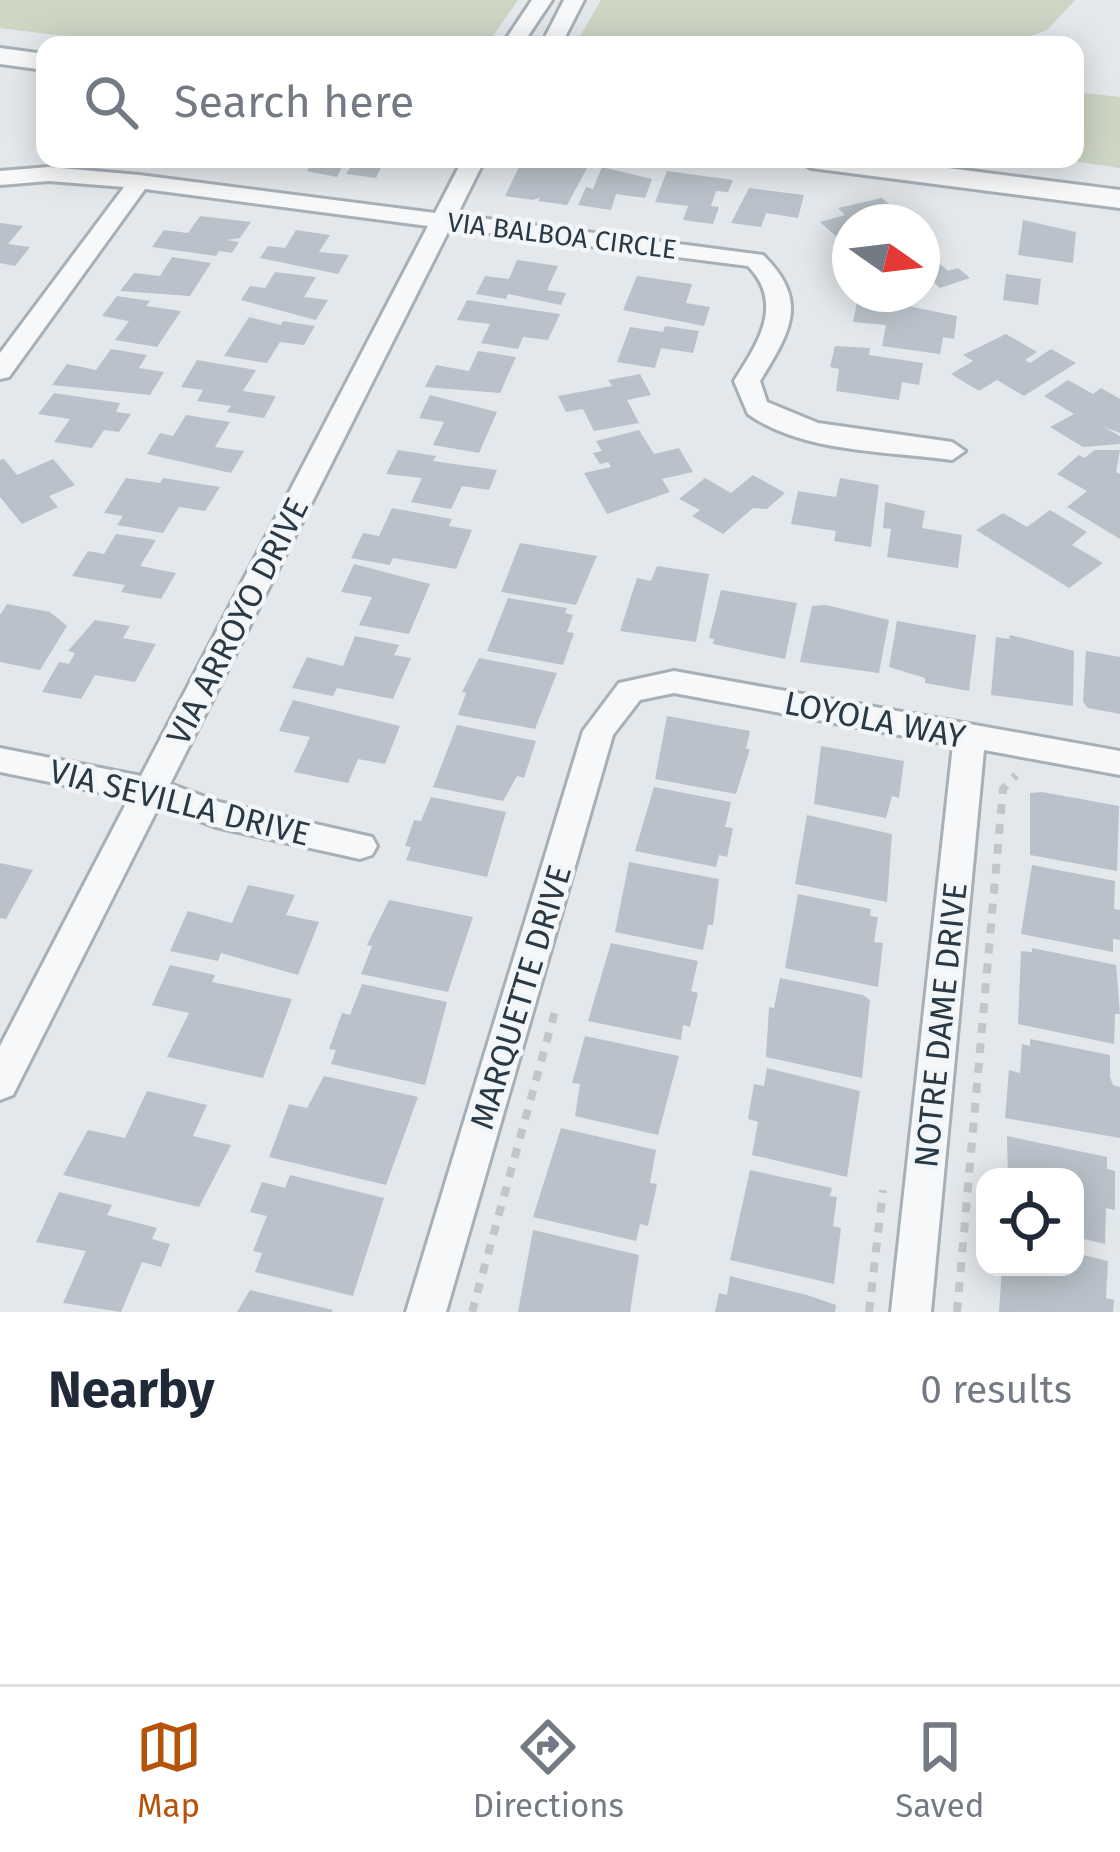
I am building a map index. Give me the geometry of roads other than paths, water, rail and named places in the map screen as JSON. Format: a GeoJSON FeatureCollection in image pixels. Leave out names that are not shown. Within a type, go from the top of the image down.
{"type":"FeatureCollection","features":[{"type":"Feature","properties":{"kind":"street"},"geometry":{"type":"LineString","coordinates":[[518,36],[542,0]]}},
{"type":"Feature","properties":{"kind":"street"},"geometry":{"type":"LineString","coordinates":[[556,36],[574,0]]}},
{"type":"Feature","properties":{"kind":"street"},"geometry":{"type":"LineString","coordinates":[[0,56],[36,61]]}},
{"type":"Feature","properties":{"kind":"street","name":"VIA ARROYO DRIVE"},"geometry":{"type":"LineString","coordinates":[[0,1083],[469,168]]}},
{"type":"Feature","properties":{"kind":"street"},"geometry":{"type":"LineString","coordinates":[[881,168],[1120,199]]}},
{"type":"Feature","properties":{"kind":"street","name":"VIA BALBOA CIRCLE"},"geometry":{"type":"LineString","coordinates":[[0,178],[49,174],[139,182],[755,260],[775,276],[782,300],[775,337],[747,381],[754,406],[772,419],[807,430],[952,451]]}},
{"type":"Feature","properties":{"kind":"street"},"geometry":{"type":"LineString","coordinates":[[0,371],[139,182]]}},
{"type":"Feature","properties":{"kind":"street","name":"LOYOLA WAY"},"geometry":{"type":"LineString","coordinates":[[630,691],[674,682],[1120,763]]}},
{"type":"Feature","properties":{"kind":"street","name":"MARQUETTE DRIVE"},"geometry":{"type":"LineString","coordinates":[[426,1312],[599,731],[630,691]]}},
{"type":"Feature","properties":{"kind":"street","name":"NOTRE DAME DRIVE"},"geometry":{"type":"LineString","coordinates":[[910,1312],[970,737]]}},
{"type":"Feature","properties":{"kind":"street","name":"VIA SEVILLA DRIVE"},"geometry":{"type":"LineString","coordinates":[[0,760],[150,790],[216,814],[360,846]]}}]}
